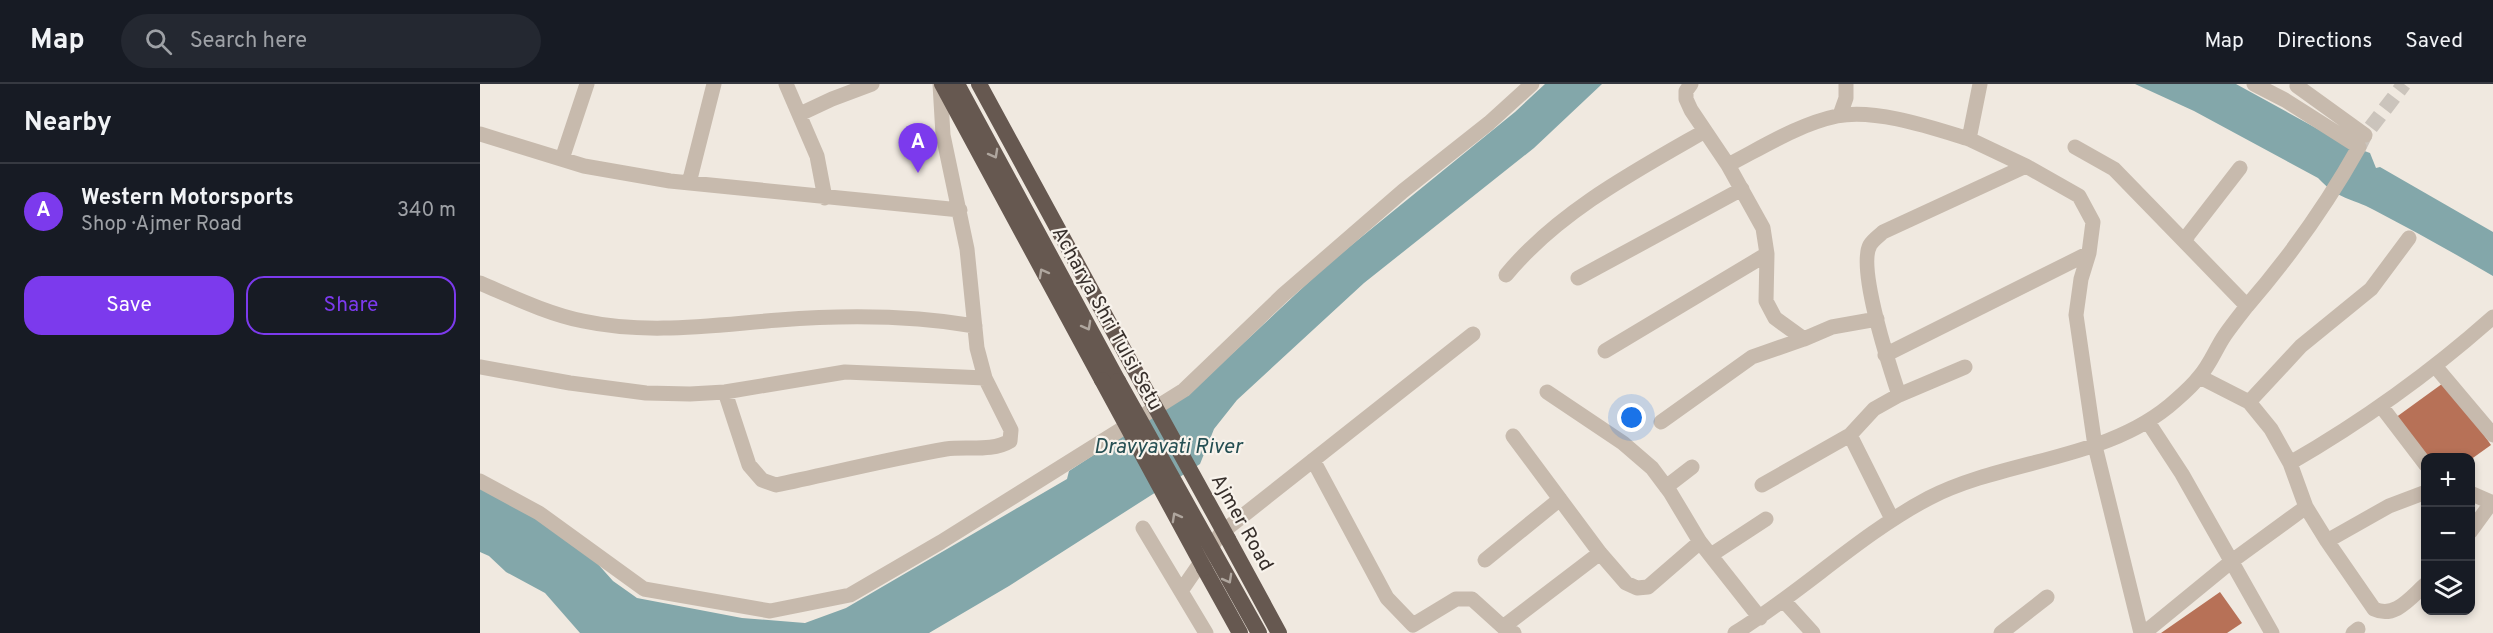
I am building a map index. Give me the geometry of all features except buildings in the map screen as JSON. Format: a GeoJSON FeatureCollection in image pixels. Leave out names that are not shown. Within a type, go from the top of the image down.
{"type":"FeatureCollection","features":[{"type":"Feature","properties":{"kind":"highway"},"geometry":{"type":"LineString","coordinates":[[941,84],[1240,633]]}},
{"type":"Feature","properties":{"kind":"highway","name":"Acharya Shri Tulsi Setu"},"geometry":{"type":"LineString","coordinates":[[957,84],[1084,321],[1259,633]]}},
{"type":"Feature","properties":{"kind":"highway","name":"Ajmer Road"},"geometry":{"type":"LineString","coordinates":[[979,84],[1279,633]]}},
{"type":"Feature","properties":{"kind":"street"},"geometry":{"type":"LineString","coordinates":[[562,159],[586,84]]}},
{"type":"Feature","properties":{"kind":"street"},"geometry":{"type":"LineString","coordinates":[[689,183],[714,84]]}},
{"type":"Feature","properties":{"kind":"street"},"geometry":{"type":"LineString","coordinates":[[786,84],[817,156],[825,198]]}},
{"type":"Feature","properties":{"kind":"street"},"geometry":{"type":"LineString","coordinates":[[800,114],[872,84]]}},
{"type":"Feature","properties":{"kind":"street"},"geometry":{"type":"LineString","coordinates":[[725,392],[748,465],[762,480],[777,485],[922,453],[959,447],[1001,446],[1010,441],[1011,430],[985,378],[977,348],[967,249],[945,147],[941,84]]}},
{"type":"Feature","properties":{"kind":"street"},"geometry":{"type":"LineString","coordinates":[[480,481],[539,513],[644,589],[770,611],[850,595],[941,542],[1184,390],[1283,296],[1403,191],[1489,123],[1532,84]]}},
{"type":"Feature","properties":{"kind":"street"},"geometry":{"type":"LineString","coordinates":[[1691,84],[1686,91],[1686,99],[1728,165],[1763,228],[1767,254],[1766,300],[1775,318],[1804,339]]}},
{"type":"Feature","properties":{"kind":"street"},"geometry":{"type":"LineString","coordinates":[[1840,115],[1846,98],[1846,84]]}},
{"type":"Feature","properties":{"kind":"street"},"geometry":{"type":"LineString","coordinates":[[1969,140],[1980,84]]}},
{"type":"Feature","properties":{"kind":"street"},"geometry":{"type":"LineString","coordinates":[[2254,84],[2362,141]]}},
{"type":"Feature","properties":{"kind":"street"},"geometry":{"type":"LineString","coordinates":[[2285,100],[2296,85],[2362,141]]}},
{"type":"Feature","properties":{"kind":"street"},"geometry":{"type":"LineString","coordinates":[[1728,165],[1812,123],[1840,115],[1862,115],[1919,123],[1969,140],[2026,166],[2079,196],[2093,222],[2076,315],[2095,446],[2143,633],[2232,561],[2306,507]]}},
{"type":"Feature","properties":{"kind":"street"},"geometry":{"type":"LineString","coordinates":[[1506,275],[1521,257],[1601,194],[1705,131]]}},
{"type":"Feature","properties":{"kind":"street"},"geometry":{"type":"LineString","coordinates":[[480,134],[595,168],[689,183],[960,210]]}},
{"type":"Feature","properties":{"kind":"street"},"geometry":{"type":"LineString","coordinates":[[1735,633],[1784,601],[1892,519],[1932,497],[1969,483],[2095,446],[2148,422],[2175,401],[2200,377],[2226,334],[2311,227],[2331,198],[2362,141]]}},
{"type":"Feature","properties":{"kind":"street"},"geometry":{"type":"LineString","coordinates":[[2075,147],[2114,169],[2247,306]]}},
{"type":"Feature","properties":{"kind":"street"},"geometry":{"type":"LineString","coordinates":[[1899,395],[1886,355],[1867,270],[1869,246],[1883,232],[2026,166]]}},
{"type":"Feature","properties":{"kind":"street"},"geometry":{"type":"LineString","coordinates":[[2185,242],[2188,234],[2240,168]]}},
{"type":"Feature","properties":{"kind":"street"},"geometry":{"type":"LineString","coordinates":[[1578,278],[1742,189]]}},
{"type":"Feature","properties":{"kind":"street"},"geometry":{"type":"LineString","coordinates":[[2249,402],[2301,346],[2371,289],[2409,238]]}},
{"type":"Feature","properties":{"kind":"street"},"geometry":{"type":"LineString","coordinates":[[1886,355],[2089,253]]}},
{"type":"Feature","properties":{"kind":"street"},"geometry":{"type":"LineString","coordinates":[[1605,351],[1767,254]]}},
{"type":"Feature","properties":{"kind":"street"},"geometry":{"type":"LineString","coordinates":[[480,283],[517,299],[582,321],[651,329],[714,327],[778,320],[852,316],[930,318],[975,326]]}},
{"type":"Feature","properties":{"kind":"street"},"geometry":{"type":"LineString","coordinates":[[2290,463],[2339,435],[2380,406],[2435,366],[2493,317]]}},
{"type":"Feature","properties":{"kind":"street"},"geometry":{"type":"LineString","coordinates":[[1660,422],[1752,357],[1832,327],[1877,319]]}},
{"type":"Feature","properties":{"kind":"street"},"geometry":{"type":"LineString","coordinates":[[1181,591],[1221,533],[1473,334]]}},
{"type":"Feature","properties":{"kind":"street"},"geometry":{"type":"LineString","coordinates":[[2435,366],[2491,427]]}},
{"type":"Feature","properties":{"kind":"street"},"geometry":{"type":"LineString","coordinates":[[480,367],[570,383],[646,393],[725,392],[845,372],[985,378]]}},
{"type":"Feature","properties":{"kind":"street"},"geometry":{"type":"LineString","coordinates":[[1762,485],[1850,435],[1874,409],[1899,395],[1965,367]]}},
{"type":"Feature","properties":{"kind":"street"},"geometry":{"type":"LineString","coordinates":[[2200,377],[2249,402],[2271,429],[2290,463],[2306,507],[2374,609],[2383,614],[2395,611],[2421,588]]}},
{"type":"Feature","properties":{"kind":"street"},"geometry":{"type":"LineString","coordinates":[[1547,392],[1623,443],[1652,468],[1700,542],[1760,618]]}},
{"type":"Feature","properties":{"kind":"street"},"geometry":{"type":"LineString","coordinates":[[2380,406],[2421,459]]}},
{"type":"Feature","properties":{"kind":"street"},"geometry":{"type":"LineString","coordinates":[[2148,422],[2182,474],[2272,633]]}},
{"type":"Feature","properties":{"kind":"street"},"geometry":{"type":"LineString","coordinates":[[1850,435],[1892,519]]}},
{"type":"Feature","properties":{"kind":"street"},"geometry":{"type":"LineString","coordinates":[[1512,436],[1599,552],[1626,583],[1637,588],[1648,587],[1700,542]]}},
{"type":"Feature","properties":{"kind":"street"},"geometry":{"type":"LineString","coordinates":[[1313,460],[1387,598],[1413,625],[1456,599],[1472,599],[1508,630],[1599,552]]}},
{"type":"Feature","properties":{"kind":"street"},"geometry":{"type":"LineString","coordinates":[[1666,487],[1692,467]]}},
{"type":"Feature","properties":{"kind":"street"},"geometry":{"type":"LineString","coordinates":[[2327,541],[2389,506],[2421,494]]}},
{"type":"Feature","properties":{"kind":"street"},"geometry":{"type":"LineString","coordinates":[[2475,495],[2492,503],[2475,525]]}},
{"type":"Feature","properties":{"kind":"street"},"geometry":{"type":"LineString","coordinates":[[1485,560],[1560,499]]}},
{"type":"Feature","properties":{"kind":"street"},"geometry":{"type":"LineString","coordinates":[[1711,555],[1766,519]]}},
{"type":"Feature","properties":{"kind":"street"},"geometry":{"type":"LineString","coordinates":[[1143,528],[1206,633]]}},
{"type":"Feature","properties":{"kind":"street"},"geometry":{"type":"LineString","coordinates":[[2001,633],[2047,597]]}},
{"type":"Feature","properties":{"kind":"street"},"geometry":{"type":"LineString","coordinates":[[1784,601],[1813,633]]}},
{"type":"Feature","properties":{"kind":"water","name":"Dravyavati River"},"geometry":{"type":"Polygon","coordinates":[[[1545,84],[1602,84],[1534,148],[1364,283],[1237,400],[1214,429],[1200,464],[1009,586],[929,633],[580,633],[545,593],[506,572],[489,556],[480,552],[480,485],[494,491],[588,553],[613,581],[637,598],[742,618],[805,623],[846,608],[1067,479],[1069,471],[1167,407],[1235,351],[1327,265],[1515,112],[1545,84]]]}},
{"type":"Feature","properties":{"kind":"water"},"geometry":{"type":"Polygon","coordinates":[[[2135,84],[2236,84],[2345,144],[2370,153],[2376,168],[2380,167],[2493,232],[2493,276],[2374,210],[2339,195],[2318,178],[2194,111],[2135,84]]]}},
{"type":"Feature","properties":{"kind":"tunnel"},"geometry":{"type":"LineString","coordinates":[[2359,147],[2365,135],[2404,84]]}},
{"type":"Feature","properties":{"kind":"place","name":"Western Motorsports"},"geometry":{"type":"Point","coordinates":[918,173]}}]}
